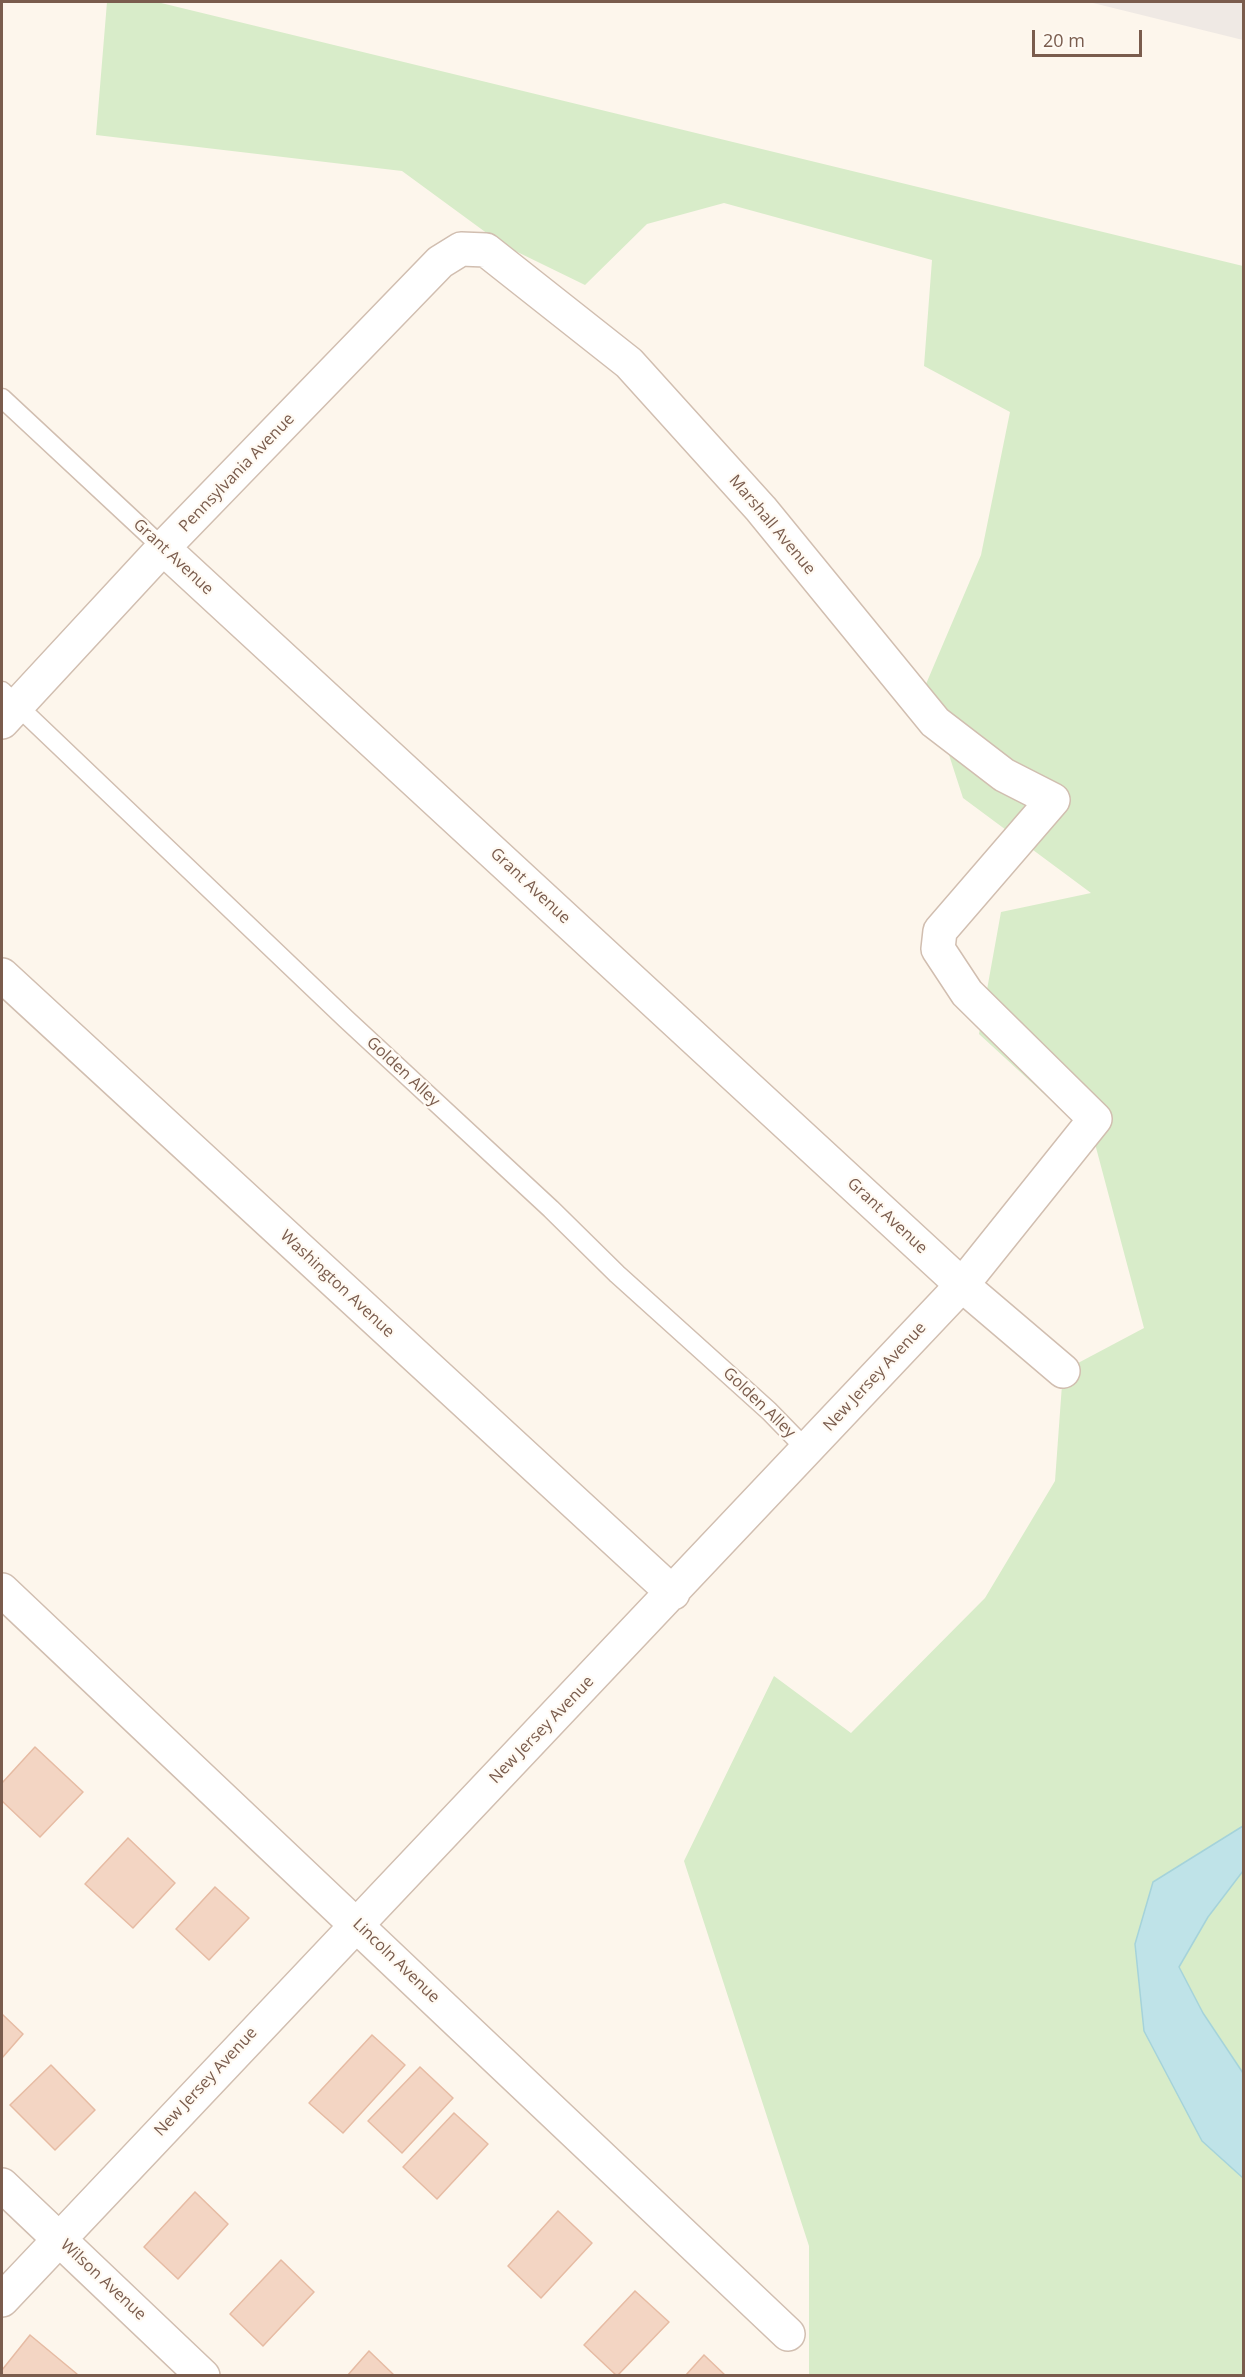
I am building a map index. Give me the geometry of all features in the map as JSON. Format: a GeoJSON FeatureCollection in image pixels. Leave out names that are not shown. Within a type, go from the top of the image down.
{"type":"FeatureCollection","features":[{"type":"Feature","properties":{"kind":"street","name":"Pennsylvania Avenue"},"geometry":{"type":"LineString","coordinates":[[7,706],[440,262],[461,249],[486,249]]}},
{"type":"Feature","properties":{"kind":"street","name":"Marshall Avenue"},"geometry":{"type":"LineString","coordinates":[[486,249],[629,363],[761,509],[935,722],[1004,775],[1053,800],[940,931],[938,949],[967,993],[1095,1119],[1068,1149]]}},
{"type":"Feature","properties":{"kind":"street","name":"Grant Avenue"},"geometry":{"type":"LineString","coordinates":[[163,548],[962,1284],[1062,1371]]}},
{"type":"Feature","properties":{"kind":"street","name":"Washington Avenue"},"geometry":{"type":"LineString","coordinates":[[2,975],[673,1593]]}},
{"type":"Feature","properties":{"kind":"street","name":"New Jersey Avenue"},"geometry":{"type":"LineString","coordinates":[[2,2300],[356,1924],[673,1593],[962,1284],[1068,1149]]}},
{"type":"Feature","properties":{"kind":"street","name":"Lincoln Avenue"},"geometry":{"type":"LineString","coordinates":[[2,1590],[788,2334]]}},
{"type":"Feature","properties":{"kind":"street","name":"Wilson Avenue"},"geometry":{"type":"LineString","coordinates":[[2,2185],[203,2376]]}},
{"type":"Feature","properties":{"kind":"lane","name":"Grant Avenue"},"geometry":{"type":"LineString","coordinates":[[2,398],[163,548]]}},
{"type":"Feature","properties":{"kind":"lane","name":"Golden Alley"},"geometry":{"type":"LineString","coordinates":[[7,706],[551,1209],[617,1274],[770,1411],[807,1450]]}},
{"type":"Feature","properties":{"kind":"shaded area"},"geometry":{"type":"Polygon","coordinates":[[[1089,2],[1243,2],[1243,40],[1089,2]]]}},
{"type":"Feature","properties":{"kind":"green space"},"geometry":{"type":"Polygon","coordinates":[[[107,2],[157,2],[1243,266],[1243,1826],[1153,1882],[1202,2140],[1243,2178],[1243,2375],[809,2375],[809,2246],[684,1861],[774,1676],[851,1733],[985,1598],[1055,1481],[1063,1371],[1144,1328],[1094,1140],[979,1034],[1001,912],[1091,893],[963,798],[926,684],[981,555],[1010,412],[924,366],[932,260],[724,203],[647,224],[585,285],[503,245],[402,171],[96,135],[107,2]]]}},
{"type":"Feature","properties":{"kind":"green space"},"geometry":{"type":"Polygon","coordinates":[[[1243,1871],[1243,2073],[1203,2013],[1179,1967],[1208,1917],[1243,1871]]]}},
{"type":"Feature","properties":{"kind":"water"},"geometry":{"type":"Polygon","coordinates":[[[1243,1826],[1243,1871],[1208,1917],[1179,1967],[1203,2013],[1243,2073],[1243,2178],[1202,2141],[1144,2031],[1135,1944],[1153,1882],[1243,1826]]]}},
{"type":"Feature","properties":{"kind":"building"},"geometry":{"type":"Polygon","coordinates":[[[35,1747],[83,1792],[40,1837],[2,1801],[2,1783],[35,1747]]]}},
{"type":"Feature","properties":{"kind":"building"},"geometry":{"type":"Polygon","coordinates":[[[128,1838],[175,1883],[133,1928],[85,1884],[128,1838]]]}},
{"type":"Feature","properties":{"kind":"building"},"geometry":{"type":"Polygon","coordinates":[[[215,1887],[249,1918],[209,1960],[176,1929],[215,1887]]]}},
{"type":"Feature","properties":{"kind":"building"},"geometry":{"type":"Polygon","coordinates":[[[2,2014],[23,2034],[2,2058],[2,2014]]]}},
{"type":"Feature","properties":{"kind":"building"},"geometry":{"type":"Polygon","coordinates":[[[372,2035],[405,2065],[343,2133],[309,2103],[372,2035]]]}},
{"type":"Feature","properties":{"kind":"building"},"geometry":{"type":"Polygon","coordinates":[[[51,2065],[95,2110],[55,2150],[10,2105],[51,2065]]]}},
{"type":"Feature","properties":{"kind":"building"},"geometry":{"type":"Polygon","coordinates":[[[420,2067],[453,2098],[402,2153],[368,2121],[420,2067]]]}},
{"type":"Feature","properties":{"kind":"building"},"geometry":{"type":"Polygon","coordinates":[[[454,2113],[488,2144],[437,2199],[403,2167],[454,2113]]]}},
{"type":"Feature","properties":{"kind":"building"},"geometry":{"type":"Polygon","coordinates":[[[195,2192],[228,2224],[178,2279],[144,2247],[195,2192]]]}},
{"type":"Feature","properties":{"kind":"building"},"geometry":{"type":"Polygon","coordinates":[[[558,2211],[592,2243],[541,2298],[508,2266],[558,2211]]]}},
{"type":"Feature","properties":{"kind":"building"},"geometry":{"type":"Polygon","coordinates":[[[281,2260],[314,2292],[263,2346],[230,2314],[281,2260]]]}},
{"type":"Feature","properties":{"kind":"building"},"geometry":{"type":"Polygon","coordinates":[[[635,2291],[669,2322],[617,2376],[584,2345],[635,2291]]]}},
{"type":"Feature","properties":{"kind":"building"},"geometry":{"type":"Polygon","coordinates":[[[30,2335],[77,2374],[76,2376],[2,2376],[2,2370],[30,2335]]]}},
{"type":"Feature","properties":{"kind":"building"},"geometry":{"type":"Polygon","coordinates":[[[369,2351],[395,2376],[347,2376],[369,2351]]]}},
{"type":"Feature","properties":{"kind":"building"},"geometry":{"type":"Polygon","coordinates":[[[704,2355],[726,2376],[685,2376],[704,2355]]]}}]}
